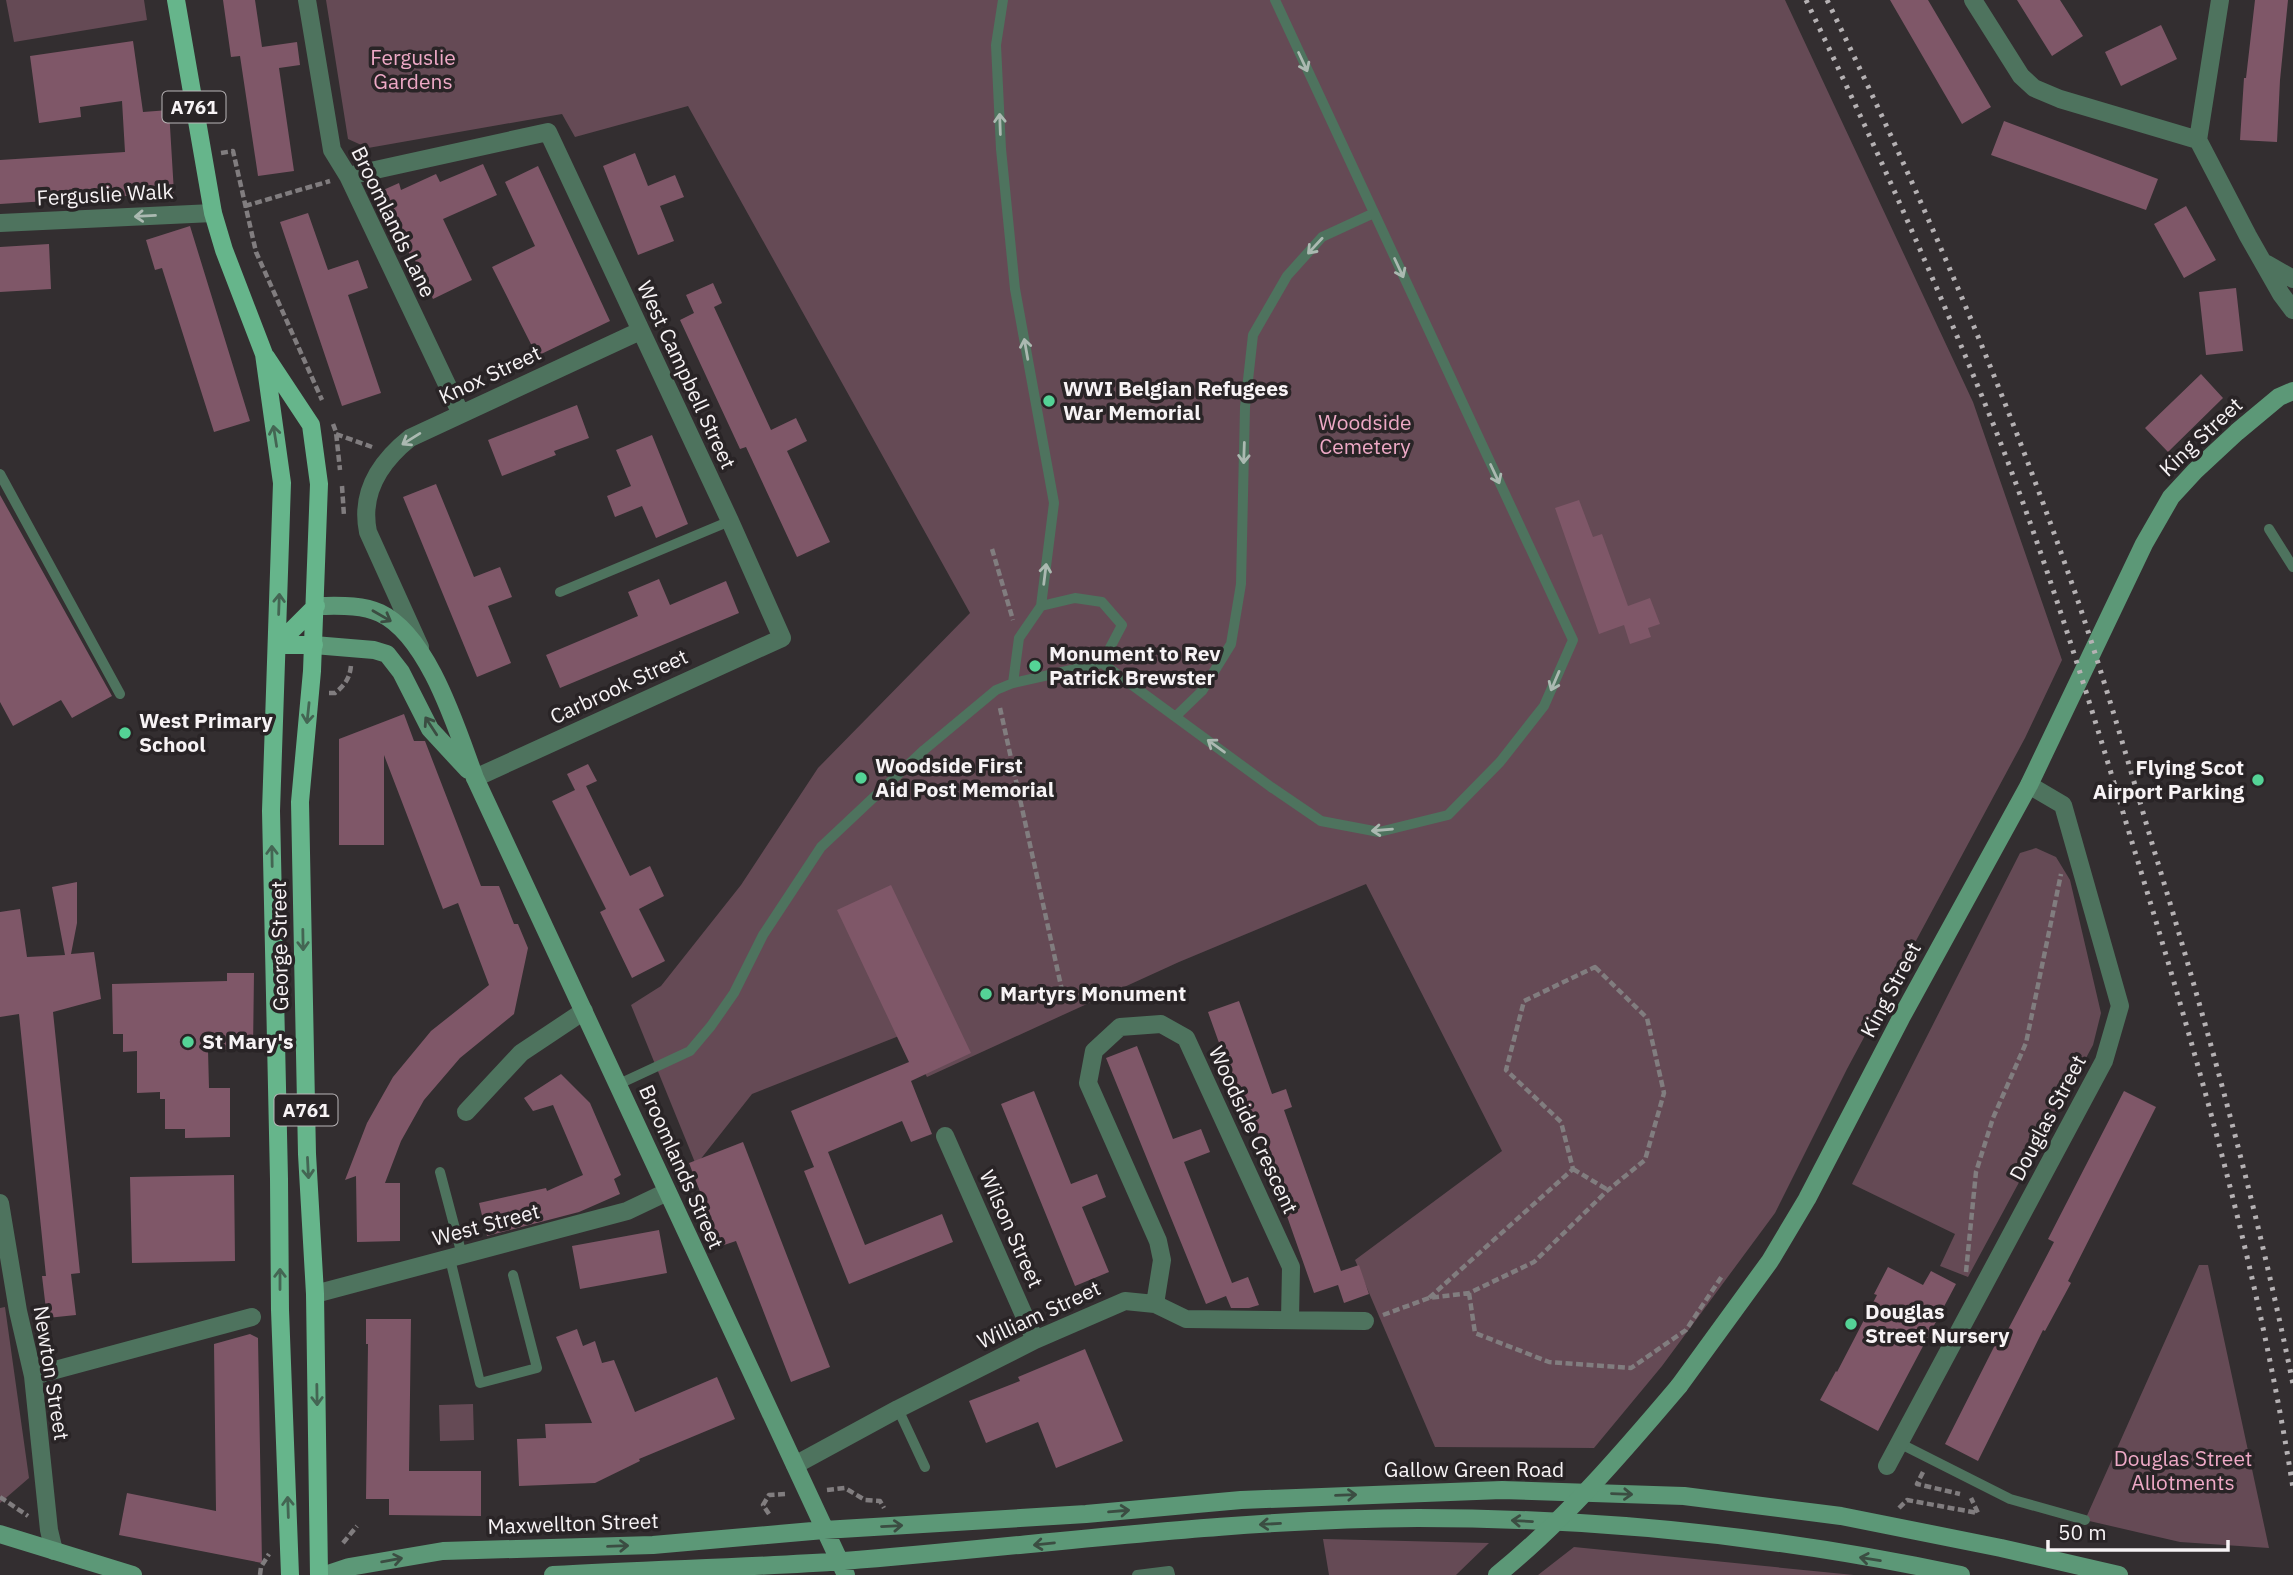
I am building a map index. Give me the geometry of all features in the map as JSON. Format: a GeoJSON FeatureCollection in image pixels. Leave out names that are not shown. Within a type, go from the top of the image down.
{"type":"FeatureCollection","features":[{"type":"Feature","properties":{"kind":"main road","name":"A761"},"geometry":{"type":"LineString","coordinates":[[176,0],[213,213],[224,250],[264,354]]}},
{"type":"Feature","properties":{"kind":"main road","name":"George Street"},"geometry":{"type":"LineString","coordinates":[[264,354],[311,425],[319,484],[314,645],[300,803],[307,1154],[315,1294],[319,1575]]}},
{"type":"Feature","properties":{"kind":"main road","name":"George Street"},"geometry":{"type":"LineString","coordinates":[[264,354],[281,471],[282,504],[271,811],[280,1310],[290,1575]]}},
{"type":"Feature","properties":{"kind":"main road","name":"King Street"},"geometry":{"type":"LineString","coordinates":[[1497,1575],[1524,1554],[1626,1449],[1679,1386],[1770,1261],[1807,1199],[1900,1018],[2029,785],[2144,544],[2171,498],[2228,439],[2286,394],[2293,377]]}},
{"type":"Feature","properties":{"kind":"main road","name":"Broomlands Street"},"geometry":{"type":"LineString","coordinates":[[316,606],[352,606],[382,613],[404,631],[423,654],[454,722],[475,778],[842,1568]]}},
{"type":"Feature","properties":{"kind":"main road"},"geometry":{"type":"LineString","coordinates":[[277,645],[316,606]]}},
{"type":"Feature","properties":{"kind":"main road"},"geometry":{"type":"LineString","coordinates":[[277,645],[314,645]]}},
{"type":"Feature","properties":{"kind":"main road","name":"Broomlands Street"},"geometry":{"type":"LineString","coordinates":[[314,645],[374,650],[387,654],[401,672],[430,729],[475,778]]}},
{"type":"Feature","properties":{"kind":"main road","name":"Gallow Green Road"},"geometry":{"type":"LineString","coordinates":[[824,1530],[1086,1514],[1310,1496],[1502,1490],[1684,1496],[1863,1520],[2119,1575]]}},
{"type":"Feature","properties":{"kind":"main road"},"geometry":{"type":"LineString","coordinates":[[553,1575],[842,1568],[982,1550],[1220,1526],[1417,1518],[1598,1525],[1685,1532],[1779,1543],[1961,1575]]}},
{"type":"Feature","properties":{"kind":"main road","name":"Maxwellton Street"},"geometry":{"type":"LineString","coordinates":[[325,1575],[349,1567],[443,1551],[653,1545],[824,1530]]}},
{"type":"Feature","properties":{"kind":"main road"},"geometry":{"type":"LineString","coordinates":[[0,1534],[132,1575]]}},
{"type":"Feature","properties":{"kind":"street","name":"Broomlands Lane"},"geometry":{"type":"LineString","coordinates":[[307,0],[332,149],[348,176],[461,414]]}},
{"type":"Feature","properties":{"kind":"street"},"geometry":{"type":"LineString","coordinates":[[1973,0],[2021,76],[2034,88],[2060,99],[2198,140]]}},
{"type":"Feature","properties":{"kind":"street"},"geometry":{"type":"LineString","coordinates":[[2220,0],[2198,140],[2263,262],[2293,310]]}},
{"type":"Feature","properties":{"kind":"street","name":"West Campbell Street"},"geometry":{"type":"LineString","coordinates":[[348,176],[548,132],[782,638]]}},
{"type":"Feature","properties":{"kind":"street","name":"Ferguslie Walk"},"geometry":{"type":"LineString","coordinates":[[0,223],[213,213]]}},
{"type":"Feature","properties":{"kind":"street"},"geometry":{"type":"LineString","coordinates":[[2263,262],[2293,279]]}},
{"type":"Feature","properties":{"kind":"street","name":"Knox Street"},"geometry":{"type":"LineString","coordinates":[[374,479],[381,465],[410,438],[640,331]]}},
{"type":"Feature","properties":{"kind":"street","name":"Broomlands Street"},"geometry":{"type":"LineString","coordinates":[[374,479],[365,516],[368,532],[423,654]]}},
{"type":"Feature","properties":{"kind":"street","name":"Carbrook Street"},"geometry":{"type":"LineString","coordinates":[[475,778],[782,638]]}},
{"type":"Feature","properties":{"kind":"street","name":"Douglas Street"},"geometry":{"type":"LineString","coordinates":[[1887,1466],[2104,1061],[2120,1006],[2063,805],[2029,785]]}},
{"type":"Feature","properties":{"kind":"street"},"geometry":{"type":"LineString","coordinates":[[466,1112],[521,1053],[584,1012]]}},
{"type":"Feature","properties":{"kind":"street","name":"Woodside Crescent"},"geometry":{"type":"LineString","coordinates":[[1155,1304],[1162,1260],[1158,1241],[1088,1083],[1094,1051],[1120,1027],[1161,1024],[1186,1038],[1291,1267],[1290,1320]]}},
{"type":"Feature","properties":{"kind":"street","name":"Wilson Street"},"geometry":{"type":"LineString","coordinates":[[945,1136],[1035,1340]]}},
{"type":"Feature","properties":{"kind":"street","name":"West Street"},"geometry":{"type":"LineString","coordinates":[[315,1294],[628,1212],[667,1192]]}},
{"type":"Feature","properties":{"kind":"street","name":"Newton Street"},"geometry":{"type":"LineString","coordinates":[[0,1203],[33,1376],[49,1530],[54,1551]]}},
{"type":"Feature","properties":{"kind":"street","name":"William Street"},"geometry":{"type":"LineString","coordinates":[[794,1465],[1035,1340],[1125,1301],[1155,1304],[1186,1319],[1365,1321]]}},
{"type":"Feature","properties":{"kind":"street"},"geometry":{"type":"LineString","coordinates":[[33,1376],[252,1317]]}},
{"type":"Feature","properties":{"kind":"lane"},"geometry":{"type":"LineString","coordinates":[[1003,0],[996,45],[1000,149],[1015,289],[1055,503],[1041,606],[1019,638],[1013,683]]}},
{"type":"Feature","properties":{"kind":"lane"},"geometry":{"type":"LineString","coordinates":[[619,1084],[690,1051],[733,993],[763,935],[821,847],[924,750],[996,690],[1013,683],[1102,663],[1321,821],[1379,832],[1448,815],[1500,762],[1544,706],[1573,640],[1275,0]]}},
{"type":"Feature","properties":{"kind":"lane"},"geometry":{"type":"LineString","coordinates":[[1175,716],[1202,691],[1231,644],[1241,584],[1245,407],[1253,335],[1287,276],[1322,237],[1374,213]]}},
{"type":"Feature","properties":{"kind":"lane"},"geometry":{"type":"LineString","coordinates":[[0,474],[120,694]]}},
{"type":"Feature","properties":{"kind":"lane"},"geometry":{"type":"LineString","coordinates":[[560,592],[730,521]]}},
{"type":"Feature","properties":{"kind":"lane"},"geometry":{"type":"LineString","coordinates":[[2269,528],[2293,567]]}},
{"type":"Feature","properties":{"kind":"lane"},"geometry":{"type":"LineString","coordinates":[[1041,606],[1075,598],[1102,602],[1122,625],[1102,663]]}},
{"type":"Feature","properties":{"kind":"lane"},"geometry":{"type":"LineString","coordinates":[[440,1172],[480,1383],[537,1368],[513,1275]]}},
{"type":"Feature","properties":{"kind":"lane"},"geometry":{"type":"LineString","coordinates":[[898,1409],[925,1467]]}},
{"type":"Feature","properties":{"kind":"lane"},"geometry":{"type":"LineString","coordinates":[[1899,1443],[2010,1499],[2085,1520]]}},
{"type":"Feature","properties":{"kind":"lane"},"geometry":{"type":"LineString","coordinates":[[1138,1575],[1169,1571],[1170,1575]]}},
{"type":"Feature","properties":{"kind":"path"},"geometry":{"type":"LineString","coordinates":[[245,206],[348,176]]}},
{"type":"Feature","properties":{"kind":"path"},"geometry":{"type":"LineString","coordinates":[[337,434],[391,454]]}},
{"type":"Feature","properties":{"kind":"path"},"geometry":{"type":"LineString","coordinates":[[992,549],[1019,638]]}},
{"type":"Feature","properties":{"kind":"path"},"geometry":{"type":"LineString","coordinates":[[996,690],[1063,995]]}},
{"type":"Feature","properties":{"kind":"path"},"geometry":{"type":"LineString","coordinates":[[1966,1276],[1976,1172],[1993,1118],[2026,1043],[2062,870]]}},
{"type":"Feature","properties":{"kind":"path"},"geometry":{"type":"LineString","coordinates":[[1365,1321],[1429,1298],[1469,1293],[1534,1262],[1608,1190],[1645,1160],[1664,1093],[1647,1018],[1595,967],[1524,1002],[1506,1070],[1561,1122],[1573,1169],[1608,1190]]}},
{"type":"Feature","properties":{"kind":"path"},"geometry":{"type":"LineString","coordinates":[[1429,1298],[1573,1169]]}},
{"type":"Feature","properties":{"kind":"path"},"geometry":{"type":"LineString","coordinates":[[1469,1293],[1475,1334],[1549,1362],[1631,1368],[1686,1330],[1721,1276]]}},
{"type":"Feature","properties":{"kind":"path"},"geometry":{"type":"LineString","coordinates":[[343,1543],[357,1526]]}},
{"type":"Feature","properties":{"kind":"green space"},"geometry":{"type":"Polygon","coordinates":[[[6,0],[144,0],[147,20],[14,42],[6,0]]]}},
{"type":"Feature","properties":{"kind":"green space","name":"Woodside Cemetery"},"geometry":{"type":"Polygon","coordinates":[[[326,0],[1785,0],[1973,402],[2062,660],[2025,738],[1847,1069],[1775,1213],[1662,1366],[1594,1448],[1435,1447],[1355,1260],[1502,1151],[1366,884],[1179,962],[927,1077],[904,1034],[752,1094],[696,1165],[631,1005],[661,986],[741,885],[818,768],[970,613],[688,106],[575,137],[562,114],[368,148],[348,139],[326,0]]]}},
{"type":"Feature","properties":{"kind":"green space"},"geometry":{"type":"Polygon","coordinates":[[[2036,848],[2056,857],[2070,880],[2101,1013],[2093,1045],[1968,1277],[1940,1266],[1955,1234],[1852,1184],[2020,853],[2036,848]]]}},
{"type":"Feature","properties":{"kind":"green space","name":"Douglas Street Allotments"},"geometry":{"type":"Polygon","coordinates":[[[2199,1265],[2208,1265],[2269,1548],[2180,1542],[2085,1520],[2199,1265]]]}},
{"type":"Feature","properties":{"kind":"green space"},"geometry":{"type":"Polygon","coordinates":[[[5,1307],[29,1478],[0,1503],[0,1308],[5,1307]]]}},
{"type":"Feature","properties":{"kind":"green space"},"geometry":{"type":"Polygon","coordinates":[[[473,1404],[474,1440],[440,1441],[439,1405],[473,1404]]]}},
{"type":"Feature","properties":{"kind":"green space"},"geometry":{"type":"Polygon","coordinates":[[[1323,1539],[1489,1543],[1456,1575],[1329,1575],[1323,1539]]]}},
{"type":"Feature","properties":{"kind":"green space"},"geometry":{"type":"Polygon","coordinates":[[[1574,1547],[1854,1575],[1538,1575],[1574,1547]]]}},
{"type":"Feature","properties":{"kind":"building"},"geometry":{"type":"Polygon","coordinates":[[[223,0],[255,0],[262,47],[297,42],[300,65],[279,68],[294,171],[258,176],[240,56],[231,57],[223,0]]]}},
{"type":"Feature","properties":{"kind":"building"},"geometry":{"type":"Polygon","coordinates":[[[1890,0],[1928,0],[1991,107],[1962,124],[1890,0]]]}},
{"type":"Feature","properties":{"kind":"building"},"geometry":{"type":"Polygon","coordinates":[[[2017,0],[2060,0],[2083,36],[2052,56],[2017,0]]]}},
{"type":"Feature","properties":{"kind":"building"},"geometry":{"type":"Polygon","coordinates":[[[2255,0],[2288,0],[2277,142],[2240,140],[2244,78],[2255,0]]]}},
{"type":"Feature","properties":{"kind":"building"},"geometry":{"type":"Polygon","coordinates":[[[2161,25],[2177,59],[2121,86],[2105,52],[2161,25]]]}},
{"type":"Feature","properties":{"kind":"building"},"geometry":{"type":"Polygon","coordinates":[[[133,41],[143,112],[169,110],[174,193],[0,204],[0,160],[125,152],[122,101],[80,107],[81,117],[39,123],[30,56],[133,41]]]}},
{"type":"Feature","properties":{"kind":"building"},"geometry":{"type":"Polygon","coordinates":[[[2004,121],[2158,179],[2146,210],[1991,155],[2004,121]]]}},
{"type":"Feature","properties":{"kind":"building"},"geometry":{"type":"Polygon","coordinates":[[[635,153],[648,186],[675,175],[684,197],[660,206],[674,241],[638,255],[603,166],[635,153]]]}},
{"type":"Feature","properties":{"kind":"building"},"geometry":{"type":"Polygon","coordinates":[[[483,164],[497,195],[443,219],[472,280],[433,299],[381,191],[399,183],[401,190],[436,174],[440,182],[483,164]]]}},
{"type":"Feature","properties":{"kind":"building"},"geometry":{"type":"Polygon","coordinates":[[[538,166],[610,321],[537,356],[492,267],[535,246],[505,182],[538,166]]]}},
{"type":"Feature","properties":{"kind":"building"},"geometry":{"type":"Polygon","coordinates":[[[2186,206],[2216,260],[2184,278],[2154,224],[2186,206]]]}},
{"type":"Feature","properties":{"kind":"building"},"geometry":{"type":"Polygon","coordinates":[[[308,213],[328,270],[358,260],[368,288],[348,295],[381,393],[342,406],[280,222],[308,213]]]}},
{"type":"Feature","properties":{"kind":"building"},"geometry":{"type":"Polygon","coordinates":[[[190,226],[250,421],[214,432],[162,268],[155,270],[146,240],[190,226]]]}},
{"type":"Feature","properties":{"kind":"building"},"geometry":{"type":"Polygon","coordinates":[[[49,244],[51,289],[0,292],[0,247],[49,244]]]}},
{"type":"Feature","properties":{"kind":"building"},"geometry":{"type":"Polygon","coordinates":[[[713,283],[722,303],[714,307],[771,430],[796,418],[807,441],[787,451],[830,542],[797,557],[746,447],[740,449],[680,320],[694,313],[686,295],[713,283]]]}},
{"type":"Feature","properties":{"kind":"building"},"geometry":{"type":"Polygon","coordinates":[[[2236,288],[2243,351],[2206,355],[2199,292],[2236,288]]]}},
{"type":"Feature","properties":{"kind":"building"},"geometry":{"type":"Polygon","coordinates":[[[2201,374],[2223,398],[2168,452],[2145,428],[2201,374]]]}},
{"type":"Feature","properties":{"kind":"building"},"geometry":{"type":"Polygon","coordinates":[[[577,405],[589,438],[554,451],[556,455],[502,476],[488,440],[577,405]]]}},
{"type":"Feature","properties":{"kind":"building"},"geometry":{"type":"Polygon","coordinates":[[[652,435],[688,524],[656,538],[642,506],[615,517],[607,496],[631,486],[616,450],[652,435]]]}},
{"type":"Feature","properties":{"kind":"building"},"geometry":{"type":"Polygon","coordinates":[[[436,484],[474,577],[500,567],[512,597],[488,606],[511,663],[477,677],[403,497],[436,484]]]}},
{"type":"Feature","properties":{"kind":"building"},"geometry":{"type":"Polygon","coordinates":[[[0,495],[112,696],[72,718],[61,700],[13,726],[0,702],[0,495]]]}},
{"type":"Feature","properties":{"kind":"building"},"geometry":{"type":"Polygon","coordinates":[[[1579,500],[1593,537],[1602,534],[1628,606],[1650,598],[1660,624],[1648,628],[1651,637],[1630,644],[1624,625],[1599,634],[1555,508],[1579,500]]]}},
{"type":"Feature","properties":{"kind":"building"},"geometry":{"type":"Polygon","coordinates":[[[659,579],[670,605],[726,581],[739,613],[560,688],[546,655],[638,616],[628,592],[659,579]]]}},
{"type":"Feature","properties":{"kind":"building"},"geometry":{"type":"Polygon","coordinates":[[[404,714],[414,741],[425,741],[481,886],[499,886],[514,924],[518,924],[528,948],[514,1014],[460,1058],[424,1100],[401,1141],[385,1183],[400,1183],[400,1241],[357,1242],[356,1176],[345,1180],[367,1123],[393,1077],[431,1031],[489,985],[458,903],[443,909],[384,755],[384,845],[339,845],[339,739],[404,714]]]}},
{"type":"Feature","properties":{"kind":"building"},"geometry":{"type":"Polygon","coordinates":[[[588,764],[597,781],[586,786],[630,876],[650,866],[664,896],[639,909],[665,961],[632,978],[600,912],[606,909],[552,801],[575,790],[567,774],[588,764]]]}},
{"type":"Feature","properties":{"kind":"building"},"geometry":{"type":"Polygon","coordinates":[[[77,882],[77,923],[71,954],[94,952],[101,999],[53,1012],[80,1273],[71,1274],[76,1315],[47,1318],[42,1276],[46,1276],[19,1014],[0,1017],[0,912],[20,909],[27,957],[65,955],[52,887],[77,882]]]}},
{"type":"Feature","properties":{"kind":"building"},"geometry":{"type":"Polygon","coordinates":[[[891,885],[971,1053],[911,1081],[932,1134],[911,1142],[902,1121],[828,1152],[865,1245],[942,1214],[953,1242],[849,1284],[804,1171],[814,1167],[791,1111],[909,1062],[837,910],[891,885]]]}},
{"type":"Feature","properties":{"kind":"building","name":"St Mary's"},"geometry":{"type":"Polygon","coordinates":[[[227,973],[254,973],[253,1049],[208,1050],[209,1088],[230,1088],[230,1137],[185,1138],[185,1129],[165,1129],[165,1099],[160,1099],[160,1092],[137,1093],[137,1051],[123,1052],[123,1034],[113,1034],[112,984],[227,981],[227,973]]]}},
{"type":"Feature","properties":{"kind":"building"},"geometry":{"type":"Polygon","coordinates":[[[1239,1001],[1272,1094],[1286,1089],[1292,1107],[1284,1110],[1341,1271],[1359,1265],[1369,1294],[1344,1303],[1338,1285],[1314,1293],[1255,1125],[1249,1127],[1208,1012],[1239,1001]]]}},
{"type":"Feature","properties":{"kind":"building"},"geometry":{"type":"Polygon","coordinates":[[[1137,1046],[1173,1139],[1201,1129],[1210,1152],[1184,1162],[1232,1283],[1248,1277],[1259,1305],[1231,1308],[1226,1296],[1206,1304],[1106,1058],[1137,1046]]]}},
{"type":"Feature","properties":{"kind":"building"},"geometry":{"type":"Polygon","coordinates":[[[561,1074],[590,1103],[621,1175],[614,1179],[620,1194],[579,1212],[487,1236],[479,1203],[546,1188],[547,1191],[583,1175],[553,1105],[533,1111],[524,1098],[561,1074]]]}},
{"type":"Feature","properties":{"kind":"building"},"geometry":{"type":"Polygon","coordinates":[[[1034,1091],[1071,1184],[1097,1174],[1106,1197],[1082,1207],[1109,1272],[1075,1286],[1001,1104],[1034,1091]]]}},
{"type":"Feature","properties":{"kind":"building"},"geometry":{"type":"Polygon","coordinates":[[[2124,1091],[2156,1107],[2068,1281],[2071,1283],[2045,1331],[2043,1330],[1978,1461],[1945,1444],[1998,1339],[2002,1341],[2054,1242],[2048,1239],[2124,1091]]]}},
{"type":"Feature","properties":{"kind":"building"},"geometry":{"type":"Polygon","coordinates":[[[743,1142],[830,1367],[791,1382],[736,1241],[721,1246],[689,1163],[743,1142]]]}},
{"type":"Feature","properties":{"kind":"building"},"geometry":{"type":"Polygon","coordinates":[[[234,1175],[235,1261],[132,1263],[130,1177],[234,1175]]]}},
{"type":"Feature","properties":{"kind":"building"},"geometry":{"type":"Polygon","coordinates":[[[659,1230],[667,1273],[580,1289],[572,1246],[659,1230]]]}},
{"type":"Feature","properties":{"kind":"building"},"geometry":{"type":"Polygon","coordinates":[[[1888,1267],[1923,1285],[1931,1271],[1956,1284],[1878,1431],[1820,1400],[1877,1295],[1874,1294],[1888,1267]]]}},
{"type":"Feature","properties":{"kind":"building"},"geometry":{"type":"Polygon","coordinates":[[[366,1319],[411,1319],[409,1471],[481,1471],[481,1516],[389,1515],[389,1499],[366,1499],[366,1319]]]}},
{"type":"Feature","properties":{"kind":"building"},"geometry":{"type":"Polygon","coordinates":[[[577,1329],[583,1346],[595,1341],[602,1363],[614,1360],[635,1412],[717,1377],[735,1419],[639,1459],[640,1461],[595,1483],[519,1486],[517,1439],[546,1438],[545,1424],[592,1423],[556,1337],[577,1329]]]}},
{"type":"Feature","properties":{"kind":"building"},"geometry":{"type":"Polygon","coordinates":[[[250,1334],[258,1338],[262,1563],[119,1535],[127,1493],[216,1511],[214,1344],[250,1334]]]}},
{"type":"Feature","properties":{"kind":"building"},"geometry":{"type":"Polygon","coordinates":[[[1085,1349],[1123,1441],[1056,1468],[1038,1422],[986,1443],[969,1401],[1020,1381],[1018,1377],[1085,1349]]]}},
{"type":"Feature","properties":{"kind":"railway"},"geometry":{"type":"LineString","coordinates":[[1806,0],[1880,158],[1950,318],[2015,481],[2054,593],[2142,875],[2208,1102],[2264,1333],[2293,1488]]}},
{"type":"Feature","properties":{"kind":"railway"},"geometry":{"type":"LineString","coordinates":[[1827,0],[1962,298],[2023,450],[2079,604],[2118,727],[2212,1049],[2247,1182],[2293,1384]]}},
{"type":"Feature","properties":{"kind":"place","name":"WWI Belgian Refugees War Memorial"},"geometry":{"type":"Point","coordinates":[1049,401]}},
{"type":"Feature","properties":{"kind":"place","name":"Monument to Rev Patrick Brewster"},"geometry":{"type":"Point","coordinates":[1035,666]}},
{"type":"Feature","properties":{"kind":"place","name":"West Primary School"},"geometry":{"type":"Point","coordinates":[125,733]}},
{"type":"Feature","properties":{"kind":"place","name":"Woodside First Aid Post Memorial"},"geometry":{"type":"Point","coordinates":[861,778]}},
{"type":"Feature","properties":{"kind":"place","name":"Flying Scot Airport Parking"},"geometry":{"type":"Point","coordinates":[2258,780]}},
{"type":"Feature","properties":{"kind":"place","name":"Martyrs Monument"},"geometry":{"type":"Point","coordinates":[986,994]}},
{"type":"Feature","properties":{"kind":"place","name":"St Mary's"},"geometry":{"type":"Point","coordinates":[188,1042]}},
{"type":"Feature","properties":{"kind":"place","name":"Douglas Street Nursery"},"geometry":{"type":"Point","coordinates":[1851,1324]}},
{"type":"Feature","properties":{"kind":"park label","name":"Ferguslie Gardens"},"geometry":{"type":"Point","coordinates":[413,70]}}]}
